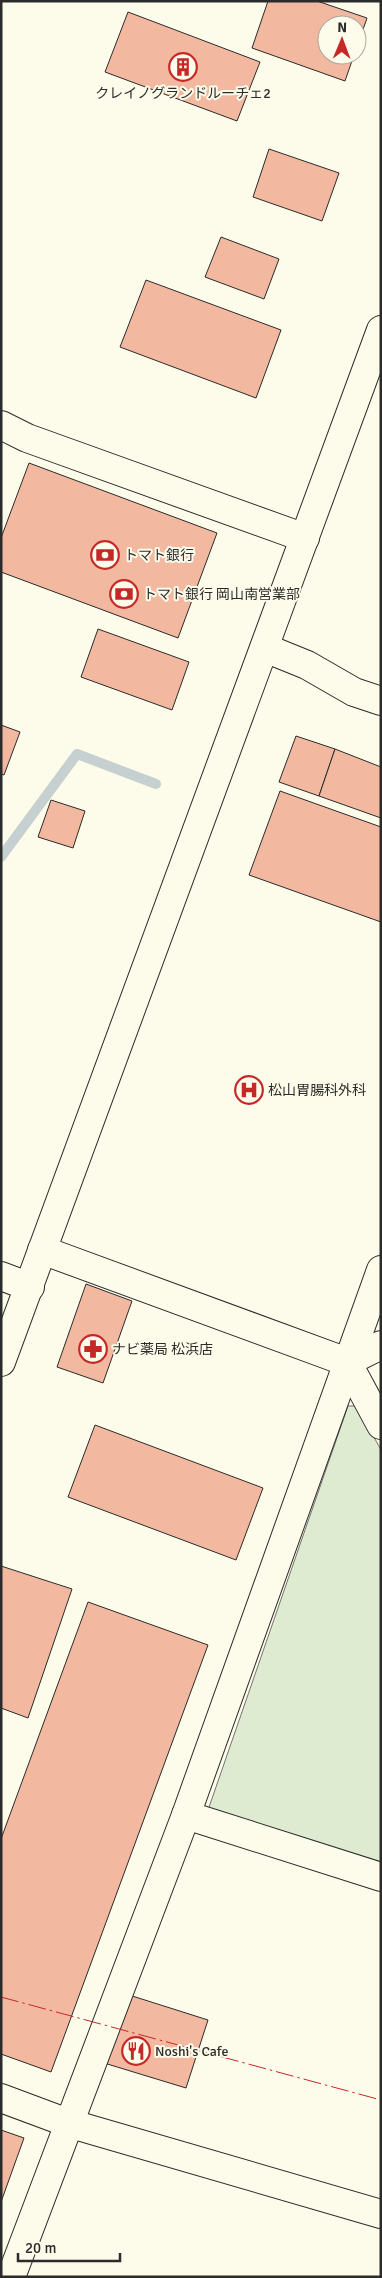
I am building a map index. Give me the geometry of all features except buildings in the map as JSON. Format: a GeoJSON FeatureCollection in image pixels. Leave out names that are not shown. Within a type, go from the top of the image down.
{"type":"FeatureCollection","features":[{"type":"Feature","properties":{"kind":"street"},"geometry":{"type":"LineString","coordinates":[[1,1362],[381,330]]}},
{"type":"Feature","properties":{"kind":"street"},"geometry":{"type":"LineString","coordinates":[[1,425],[27,438],[305,538]]}},
{"type":"Feature","properties":{"kind":"street"},"geometry":{"type":"LineString","coordinates":[[265,648],[307,665],[354,692],[381,701]]}},
{"type":"Feature","properties":{"kind":"street"},"geometry":{"type":"LineString","coordinates":[[42,1250],[347,1362],[381,1425]]}},
{"type":"Feature","properties":{"kind":"street"},"geometry":{"type":"LineString","coordinates":[[11,2277],[68,2122],[186,1815],[381,1270]]}},
{"type":"Feature","properties":{"kind":"street"},"geometry":{"type":"LineString","coordinates":[[1,1276],[30,1287]]}},
{"type":"Feature","properties":{"kind":"street"},"geometry":{"type":"LineString","coordinates":[[347,1362],[381,1345]]}},
{"type":"Feature","properties":{"kind":"street"},"geometry":{"type":"LineString","coordinates":[[186,1815],[381,1877]]}},
{"type":"Feature","properties":{"kind":"street"},"geometry":{"type":"LineString","coordinates":[[1,2098],[68,2122],[381,2214]]}},
{"type":"Feature","properties":{"kind":"green space"},"geometry":{"type":"Polygon","coordinates":[[[348,1406],[357,1406],[381,1450],[381,1865],[207,1813],[348,1406]]]}},
{"type":"Feature","properties":{"kind":"waterway"},"geometry":{"type":"LineString","coordinates":[[1,857],[77,754],[156,784]]}},
{"type":"Feature","properties":{"kind":"power"},"geometry":{"type":"LineString","coordinates":[[1,1997],[381,2100]]}},
{"type":"Feature","properties":{"kind":"place","name":"クレイノグランドルーチェ2"},"geometry":{"type":"Point","coordinates":[183,67]}},
{"type":"Feature","properties":{"kind":"place","name":"トマト銀行"},"geometry":{"type":"Point","coordinates":[105,555]}},
{"type":"Feature","properties":{"kind":"place","name":"トマト銀行 岡山南営業部"},"geometry":{"type":"Point","coordinates":[124,594]}},
{"type":"Feature","properties":{"kind":"place","name":"松山胃腸科外科"},"geometry":{"type":"Point","coordinates":[249,1090]}},
{"type":"Feature","properties":{"kind":"place","name":"ナビ薬局 松浜店"},"geometry":{"type":"Point","coordinates":[93,1349]}},
{"type":"Feature","properties":{"kind":"place","name":"Noshi's Cafe"},"geometry":{"type":"Point","coordinates":[136,2051]}}]}
